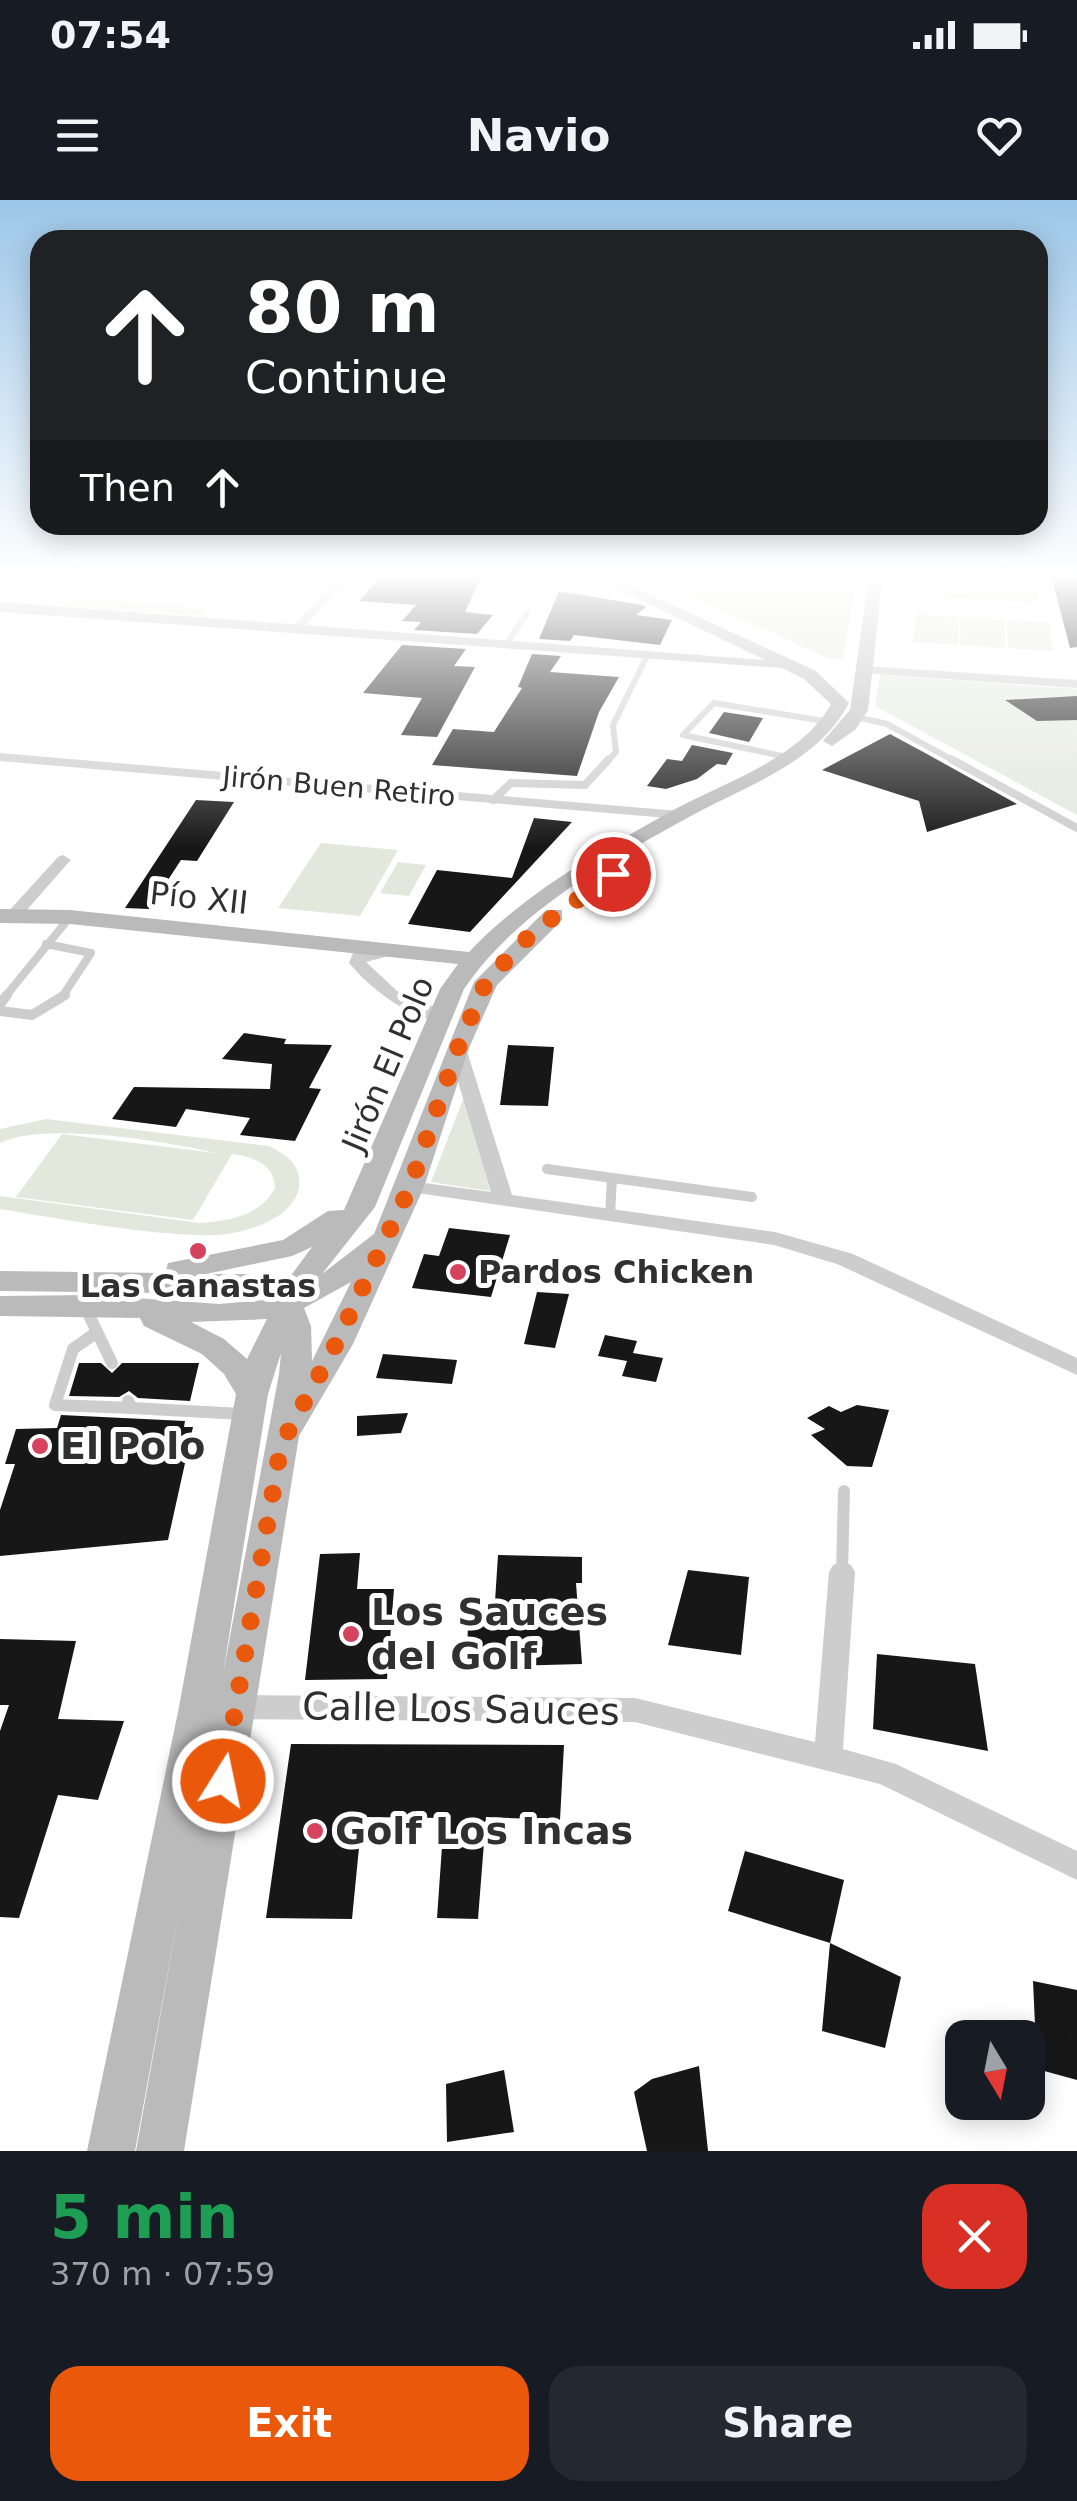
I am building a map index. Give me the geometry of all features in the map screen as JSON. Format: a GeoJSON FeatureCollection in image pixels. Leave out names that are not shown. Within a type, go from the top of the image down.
{"type":"FeatureCollection","features":[{"type":"Feature","properties":{"kind":"main road"},"geometry":{"type":"LineString","coordinates":[[777,666],[810,675]]}},
{"type":"Feature","properties":{"kind":"main road"},"geometry":{"type":"LineString","coordinates":[[791,666],[810,675],[849,711]]}},
{"type":"Feature","properties":{"kind":"main road"},"geometry":{"type":"LineString","coordinates":[[817,666],[838,674]]}},
{"type":"Feature","properties":{"kind":"main road"},"geometry":{"type":"LineString","coordinates":[[817,666],[838,674]]}},
{"type":"Feature","properties":{"kind":"main road"},"geometry":{"type":"LineString","coordinates":[[849,711],[864,666]]}},
{"type":"Feature","properties":{"kind":"main road"},"geometry":{"type":"LineString","coordinates":[[838,674],[849,711]]}},
{"type":"Feature","properties":{"kind":"main road","name":"Jirón El Polo"},"geometry":{"type":"LineString","coordinates":[[110,2151],[198,1707],[251,1404],[260,1363],[289,1303],[314,1262],[361,1208],[456,982],[474,959],[537,906],[849,711]]}},
{"type":"Feature","properties":{"kind":"main road","name":"Jirón El Polo"},"geometry":{"type":"LineString","coordinates":[[281,1445],[336,1344],[410,1187],[458,1048],[492,972],[546,922],[613,874],[822,750],[849,711]]}},
{"type":"Feature","properties":{"kind":"main road","name":"Pío XII"},"geometry":{"type":"LineString","coordinates":[[7,916],[70,917],[474,959]]}},
{"type":"Feature","properties":{"kind":"main road"},"geometry":{"type":"LineString","coordinates":[[98,1306],[292,1247],[320,1233],[346,1210],[392,1137]]}},
{"type":"Feature","properties":{"kind":"main road"},"geometry":{"type":"LineString","coordinates":[[0,1306],[98,1306],[221,1317],[255,1314],[336,1281],[390,1228]]}},
{"type":"Feature","properties":{"kind":"main road"},"geometry":{"type":"LineString","coordinates":[[0,1281],[150,1317],[222,1350],[238,1366],[251,1404]]}},
{"type":"Feature","properties":{"kind":"main road"},"geometry":{"type":"LineString","coordinates":[[160,2151],[297,1341],[296,1315],[289,1303]]}},
{"type":"Feature","properties":{"kind":"street"},"geometry":{"type":"LineString","coordinates":[[864,670],[1077,684]]}},
{"type":"Feature","properties":{"kind":"street","name":"Jirón Buen Retiro"},"geometry":{"type":"LineString","coordinates":[[0,757],[679,815]]}},
{"type":"Feature","properties":{"kind":"street"},"geometry":{"type":"LineString","coordinates":[[7,916],[63,860]]}},
{"type":"Feature","properties":{"kind":"street"},"geometry":{"type":"LineString","coordinates":[[392,950],[359,957],[357,963],[391,995],[442,1017]]}},
{"type":"Feature","properties":{"kind":"street"},"geometry":{"type":"LineString","coordinates":[[458,1048],[468,1070],[503,1200]]}},
{"type":"Feature","properties":{"kind":"street"},"geometry":{"type":"LineString","coordinates":[[410,1187],[775,1239],[845,1258],[1077,1367]]}},
{"type":"Feature","properties":{"kind":"street"},"geometry":{"type":"LineString","coordinates":[[828,1756],[842,1572]]}},
{"type":"Feature","properties":{"kind":"street","name":"Calle Los Sauces"},"geometry":{"type":"LineString","coordinates":[[235,1707],[635,1710],[886,1773],[1077,1866]]}},
{"type":"Feature","properties":{"kind":"lane"},"geometry":{"type":"LineString","coordinates":[[493,800],[510,784],[575,786],[591,782],[616,752],[613,725],[642,666]]}},
{"type":"Feature","properties":{"kind":"lane"},"geometry":{"type":"LineString","coordinates":[[782,756],[683,735],[714,703],[849,711],[886,724],[1077,828]]}},
{"type":"Feature","properties":{"kind":"lane"},"geometry":{"type":"LineString","coordinates":[[46,944],[90,953],[55,1008],[35,1015],[0,1007],[46,944],[70,917]]}},
{"type":"Feature","properties":{"kind":"lane"},"geometry":{"type":"LineString","coordinates":[[547,1169],[752,1197]]}},
{"type":"Feature","properties":{"kind":"lane"},"geometry":{"type":"LineString","coordinates":[[610,1216],[612,1178]]}},
{"type":"Feature","properties":{"kind":"lane"},"geometry":{"type":"LineString","coordinates":[[98,1306],[112,1364]]}},
{"type":"Feature","properties":{"kind":"lane"},"geometry":{"type":"LineString","coordinates":[[98,1306],[72,1349],[55,1406],[251,1404]]}},
{"type":"Feature","properties":{"kind":"lane"},"geometry":{"type":"LineString","coordinates":[[842,1572],[844,1491]]}},
{"type":"Feature","properties":{"kind":"shaded area"},"geometry":{"type":"Polygon","coordinates":[[[880,675],[1077,689],[1077,815],[875,706],[880,675]]]}},
{"type":"Feature","properties":{"kind":"shaded area"},"geometry":{"type":"Polygon","coordinates":[[[321,843],[398,850],[360,916],[278,908],[321,843]]]}},
{"type":"Feature","properties":{"kind":"shaded area"},"geometry":{"type":"Polygon","coordinates":[[[398,862],[426,865],[409,896],[380,893],[398,862]]]}},
{"type":"Feature","properties":{"kind":"shaded area"},"geometry":{"type":"Polygon","coordinates":[[[466,1092],[490,1191],[431,1182],[466,1092]]]}},
{"type":"Feature","properties":{"kind":"shaded area"},"geometry":{"type":"Polygon","coordinates":[[[46,1119],[269,1146],[296,1167],[298,1192],[282,1213],[257,1227],[217,1235],[138,1230],[0,1209],[0,1196],[200,1223],[253,1211],[275,1188],[267,1167],[232,1154],[193,1220],[16,1197],[62,1134],[216,1153],[168,1143],[75,1133],[20,1137],[0,1143],[0,1129],[46,1119]]]}},
{"type":"Feature","properties":{"kind":"building"},"geometry":{"type":"Polygon","coordinates":[[[385,666],[475,667],[437,737],[401,735],[422,698],[363,693],[385,666]]]}},
{"type":"Feature","properties":{"kind":"building"},"geometry":{"type":"Polygon","coordinates":[[[527,666],[554,666],[550,672],[619,677],[599,712],[577,776],[432,765],[453,729],[494,732],[522,688],[518,687],[527,666]]]}},
{"type":"Feature","properties":{"kind":"building"},"geometry":{"type":"Polygon","coordinates":[[[1077,696],[1077,720],[1037,721],[1005,700],[1077,696]]]}},
{"type":"Feature","properties":{"kind":"building"},"geometry":{"type":"Polygon","coordinates":[[[724,712],[763,718],[749,742],[709,733],[724,712]]]}},
{"type":"Feature","properties":{"kind":"building"},"geometry":{"type":"Polygon","coordinates":[[[890,734],[1017,804],[927,832],[919,801],[822,770],[890,734]]]}},
{"type":"Feature","properties":{"kind":"building"},"geometry":{"type":"Polygon","coordinates":[[[692,745],[733,753],[726,765],[717,764],[697,779],[666,789],[647,786],[667,759],[682,761],[692,745]]]}},
{"type":"Feature","properties":{"kind":"building"},"geometry":{"type":"Polygon","coordinates":[[[196,800],[234,802],[197,861],[181,860],[149,909],[125,908],[196,800]]]}},
{"type":"Feature","properties":{"kind":"building"},"geometry":{"type":"Polygon","coordinates":[[[534,818],[572,822],[470,932],[408,924],[437,870],[512,878],[534,818]]]}},
{"type":"Feature","properties":{"kind":"building"},"geometry":{"type":"Polygon","coordinates":[[[244,1033],[286,1039],[284,1044],[332,1045],[309,1088],[321,1089],[295,1141],[240,1135],[250,1118],[186,1109],[176,1127],[112,1119],[134,1087],[270,1089],[272,1064],[222,1059],[244,1033]]]}},
{"type":"Feature","properties":{"kind":"building"},"geometry":{"type":"Polygon","coordinates":[[[508,1045],[554,1047],[548,1106],[500,1105],[508,1045]]]}},
{"type":"Feature","properties":{"kind":"building","name":"Pardos Chicken"},"geometry":{"type":"Polygon","coordinates":[[[449,1228],[510,1235],[491,1297],[412,1288],[424,1254],[439,1256],[449,1228]]]}},
{"type":"Feature","properties":{"kind":"building"},"geometry":{"type":"Polygon","coordinates":[[[537,1292],[569,1294],[555,1348],[524,1344],[537,1292]]]}},
{"type":"Feature","properties":{"kind":"building"},"geometry":{"type":"Polygon","coordinates":[[[605,1335],[637,1341],[633,1353],[663,1358],[656,1382],[622,1376],[627,1361],[598,1356],[605,1335]]]}},
{"type":"Feature","properties":{"kind":"building"},"geometry":{"type":"Polygon","coordinates":[[[383,1354],[457,1360],[452,1384],[376,1378],[383,1354]]]}},
{"type":"Feature","properties":{"kind":"building"},"geometry":{"type":"Polygon","coordinates":[[[79,1363],[101,1363],[112,1373],[122,1363],[199,1363],[190,1401],[138,1398],[129,1391],[119,1397],[69,1396],[79,1363]]]}},
{"type":"Feature","properties":{"kind":"building"},"geometry":{"type":"Polygon","coordinates":[[[857,1405],[889,1410],[872,1467],[847,1466],[811,1435],[825,1429],[807,1418],[829,1406],[841,1412],[857,1405]]]}},
{"type":"Feature","properties":{"kind":"building"},"geometry":{"type":"Polygon","coordinates":[[[408,1413],[401,1433],[357,1436],[357,1416],[408,1413]]]}},
{"type":"Feature","properties":{"kind":"building"},"geometry":{"type":"Polygon","coordinates":[[[61,1415],[185,1421],[184,1427],[193,1427],[168,1540],[0,1556],[0,1510],[15,1464],[5,1464],[16,1429],[57,1428],[61,1415]]]}},
{"type":"Feature","properties":{"kind":"building","name":"Los Sauces del Golf"},"geometry":{"type":"Polygon","coordinates":[[[360,1553],[357,1589],[394,1589],[387,1679],[305,1680],[320,1554],[360,1553]]]}},
{"type":"Feature","properties":{"kind":"building"},"geometry":{"type":"Polygon","coordinates":[[[498,1555],[582,1557],[582,1583],[576,1583],[582,1664],[467,1667],[468,1618],[494,1617],[498,1555]]]}},
{"type":"Feature","properties":{"kind":"building"},"geometry":{"type":"Polygon","coordinates":[[[688,1570],[749,1577],[741,1655],[668,1645],[688,1570]]]}},
{"type":"Feature","properties":{"kind":"building"},"geometry":{"type":"Polygon","coordinates":[[[0,1639],[76,1641],[58,1719],[124,1721],[98,1800],[58,1795],[19,1918],[0,1917],[0,1731],[9,1705],[0,1705],[0,1639]]]}},
{"type":"Feature","properties":{"kind":"building"},"geometry":{"type":"Polygon","coordinates":[[[877,1654],[975,1664],[988,1751],[873,1729],[877,1654]]]}},
{"type":"Feature","properties":{"kind":"building","name":"Golf Los Incas"},"geometry":{"type":"Polygon","coordinates":[[[291,1744],[564,1745],[560,1820],[486,1817],[478,1919],[437,1918],[444,1818],[362,1817],[352,1919],[266,1918],[291,1744]]]}},
{"type":"Feature","properties":{"kind":"building"},"geometry":{"type":"Polygon","coordinates":[[[745,1851],[844,1880],[830,1943],[728,1911],[745,1851]]]}},
{"type":"Feature","properties":{"kind":"building"},"geometry":{"type":"Polygon","coordinates":[[[830,1943],[901,1977],[885,2048],[822,2031],[830,1943]]]}},
{"type":"Feature","properties":{"kind":"building"},"geometry":{"type":"Polygon","coordinates":[[[1033,1981],[1077,1990],[1077,2080],[1045,2071],[1045,2020],[1035,2020],[1033,1981]]]}},
{"type":"Feature","properties":{"kind":"building"},"geometry":{"type":"Polygon","coordinates":[[[699,2066],[708,2151],[647,2151],[634,2092],[652,2079],[699,2066]]]}},
{"type":"Feature","properties":{"kind":"building"},"geometry":{"type":"Polygon","coordinates":[[[504,2070],[514,2132],[447,2142],[446,2084],[504,2070]]]}},
{"type":"Feature","properties":{"kind":"place","name":"Las Canastas"},"geometry":{"type":"Point","coordinates":[198,1251]}},
{"type":"Feature","properties":{"kind":"place","name":"Pardos Chicken"},"geometry":{"type":"Point","coordinates":[458,1272]}},
{"type":"Feature","properties":{"kind":"place","name":"El Polo"},"geometry":{"type":"Point","coordinates":[40,1446]}},
{"type":"Feature","properties":{"kind":"place","name":"Los Sauces del Golf"},"geometry":{"type":"Point","coordinates":[351,1634]}},
{"type":"Feature","properties":{"kind":"place","name":"Golf Los Incas"},"geometry":{"type":"Point","coordinates":[315,1831]}},
{"type":"Feature","properties":{"kind":"route"},"geometry":{"type":"LineString","coordinates":[[223,1781],[281,1445],[336,1344],[410,1187],[458,1048],[486,982],[533,932],[570,901],[613,874]]}}]}
